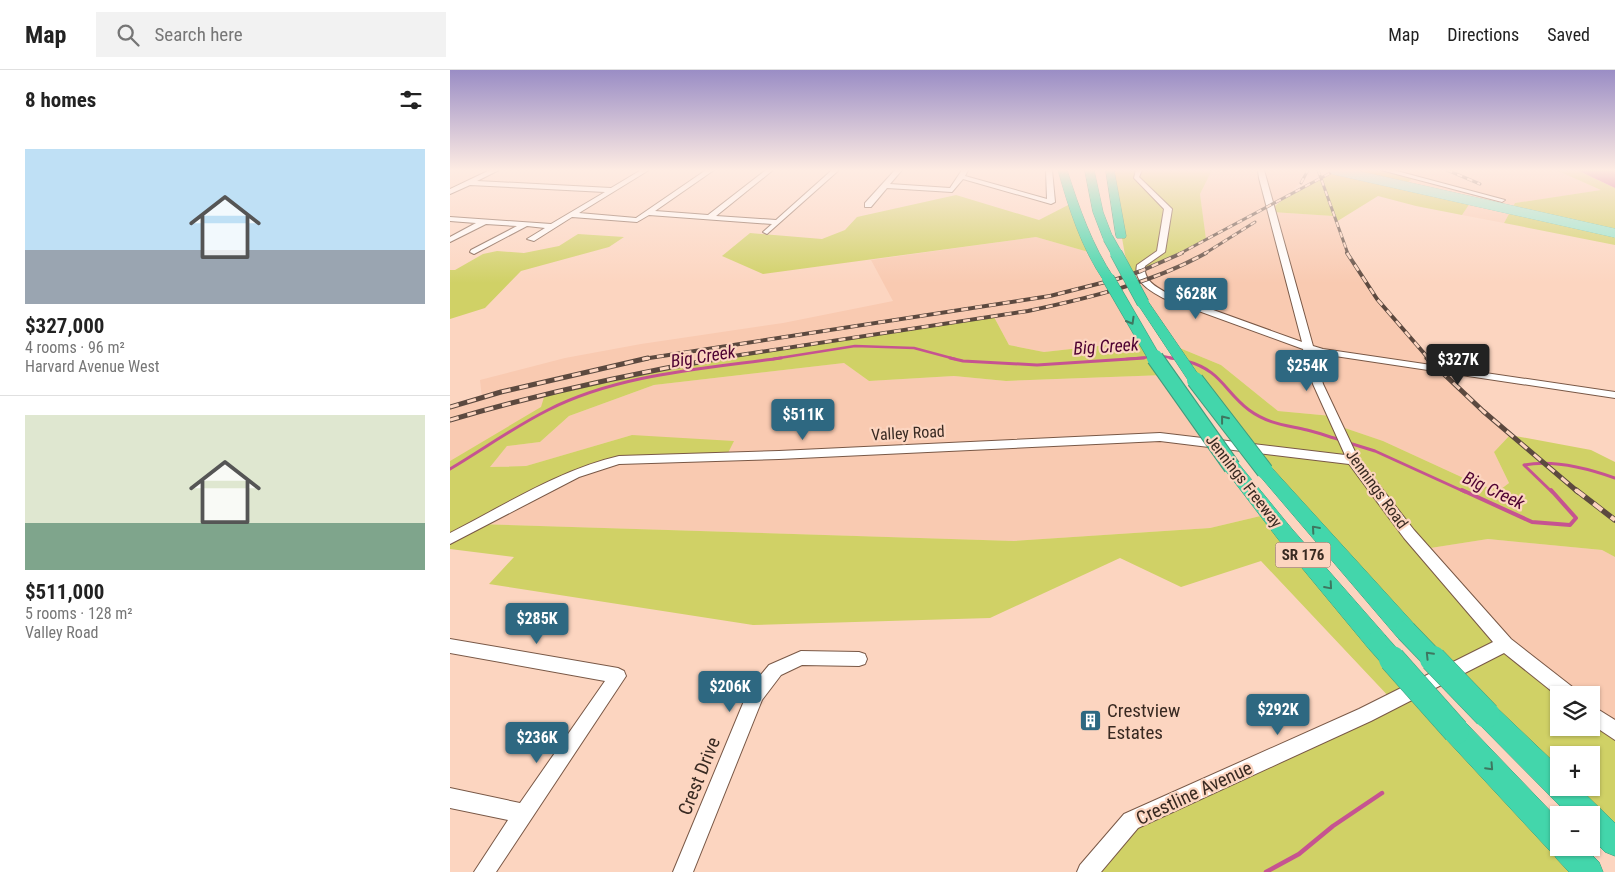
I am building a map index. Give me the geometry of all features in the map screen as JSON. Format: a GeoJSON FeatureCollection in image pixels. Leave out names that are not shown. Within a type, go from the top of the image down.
{"type":"FeatureCollection","features":[{"type":"Feature","properties":{"kind":"highway"},"geometry":{"type":"LineString","coordinates":[[1076,207],[1087,235]]}},
{"type":"Feature","properties":{"kind":"highway"},"geometry":{"type":"LineString","coordinates":[[1081,207],[1087,235]]}},
{"type":"Feature","properties":{"kind":"highway","name":"Jennings Freeway"},"geometry":{"type":"LineString","coordinates":[[1097,207],[1108,238],[1143,303],[1203,392],[1266,471],[1406,631],[1550,778]]}},
{"type":"Feature","properties":{"kind":"highway"},"geometry":{"type":"LineString","coordinates":[[1116,207],[1125,254],[1143,303]]}},
{"type":"Feature","properties":{"kind":"highway","name":"Jennings Freeway"},"geometry":{"type":"LineString","coordinates":[[1087,235],[1096,261],[1108,278],[1155,360],[1232,467],[1285,534],[1377,642],[1456,731],[1550,830]]}},
{"type":"Feature","properties":{"kind":"highway","name":"Jennings Freeway"},"geometry":{"type":"LineString","coordinates":[[1568,796],[1579,806]]}},
{"type":"Feature","properties":{"kind":"highway"},"geometry":{"type":"LineString","coordinates":[[1600,828],[1615,842]]}},
{"type":"Feature","properties":{"kind":"highway"},"geometry":{"type":"LineString","coordinates":[[1574,856],[1589,872]]}},
{"type":"Feature","properties":{"kind":"main road"},"geometry":{"type":"LineString","coordinates":[[1504,207],[1615,232]]}},
{"type":"Feature","properties":{"kind":"street"},"geometry":{"type":"LineString","coordinates":[[531,239],[583,207]]}},
{"type":"Feature","properties":{"kind":"street"},"geometry":{"type":"LineString","coordinates":[[570,215],[637,220],[655,207]]}},
{"type":"Feature","properties":{"kind":"street"},"geometry":{"type":"LineString","coordinates":[[710,217],[722,207]]}},
{"type":"Feature","properties":{"kind":"street"},"geometry":{"type":"LineString","coordinates":[[767,232],[794,207]]}},
{"type":"Feature","properties":{"kind":"street"},"geometry":{"type":"LineString","coordinates":[[1166,207],[1168,222],[1161,252],[1141,265],[1140,270],[1148,286],[1155,290],[1229,320],[1327,354],[1615,394]]}},
{"type":"Feature","properties":{"kind":"street","name":"Jennings Road"},"geometry":{"type":"LineString","coordinates":[[1270,207],[1318,384],[1351,456],[1409,534],[1505,644],[1558,686]]}},
{"type":"Feature","properties":{"kind":"street"},"geometry":{"type":"LineString","coordinates":[[648,212],[778,222]]}},
{"type":"Feature","properties":{"kind":"street"},"geometry":{"type":"LineString","coordinates":[[450,219],[553,226]]}},
{"type":"Feature","properties":{"kind":"street"},"geometry":{"type":"LineString","coordinates":[[450,240],[485,222]]}},
{"type":"Feature","properties":{"kind":"street"},"geometry":{"type":"LineString","coordinates":[[474,252],[526,224]]}},
{"type":"Feature","properties":{"kind":"street","name":"Valley Road"},"geometry":{"type":"LineString","coordinates":[[450,539],[575,474],[598,465],[619,460],[776,456],[1160,437],[1351,456]]}},
{"type":"Feature","properties":{"kind":"street","name":"Crestline Avenue"},"geometry":{"type":"LineString","coordinates":[[1087,872],[1131,821],[1364,715],[1505,644]]}},
{"type":"Feature","properties":{"kind":"street"},"geometry":{"type":"LineString","coordinates":[[450,646],[618,676],[484,872]]}},
{"type":"Feature","properties":{"kind":"street","name":"Crest Drive"},"geometry":{"type":"LineString","coordinates":[[683,872],[755,695],[775,670],[801,658],[859,659]]}},
{"type":"Feature","properties":{"kind":"street"},"geometry":{"type":"LineString","coordinates":[[1600,720],[1615,731]]}},
{"type":"Feature","properties":{"kind":"street"},"geometry":{"type":"LineString","coordinates":[[450,798],[524,814]]}},
{"type":"Feature","properties":{"kind":"shaded area"},"geometry":{"type":"Polygon","coordinates":[[[900,207],[997,207],[1039,220],[1063,207],[1074,207],[1092,253],[1036,237],[763,274],[722,256],[750,233],[822,239],[845,230],[857,217],[900,207]]]}},
{"type":"Feature","properties":{"kind":"shaded area"},"geometry":{"type":"Polygon","coordinates":[[[1117,207],[1202,207],[1206,239],[1133,275],[1125,255],[1117,207]]]}},
{"type":"Feature","properties":{"kind":"shaded area"},"geometry":{"type":"Polygon","coordinates":[[[1202,207],[1271,207],[1272,212],[1334,216],[1342,241],[1380,304],[1441,371],[1510,435],[1494,452],[1509,483],[1501,489],[1481,486],[1383,441],[1336,425],[1332,416],[1278,411],[1221,365],[1170,344],[1133,275],[1206,239],[1202,207]]]}},
{"type":"Feature","properties":{"kind":"shaded area"},"geometry":{"type":"Polygon","coordinates":[[[1273,207],[1360,207],[1336,222],[1333,216],[1272,212],[1271,209],[1273,207]]]}},
{"type":"Feature","properties":{"kind":"shaded area"},"geometry":{"type":"Polygon","coordinates":[[[1423,207],[1467,207],[1462,215],[1423,207]]]}},
{"type":"Feature","properties":{"kind":"shaded area"},"geometry":{"type":"Polygon","coordinates":[[[1467,207],[1513,207],[1504,223],[1462,215],[1467,207]]]}},
{"type":"Feature","properties":{"kind":"shaded area"},"geometry":{"type":"Polygon","coordinates":[[[1513,207],[1615,207],[1615,245],[1504,223],[1513,207]]]}},
{"type":"Feature","properties":{"kind":"shaded area"},"geometry":{"type":"Polygon","coordinates":[[[578,234],[624,237],[609,247],[521,271],[485,308],[450,319],[450,270],[455,270],[483,254],[497,251],[524,253],[559,246],[578,234]]]}},
{"type":"Feature","properties":{"kind":"shaded area"},"geometry":{"type":"Polygon","coordinates":[[[1036,237],[1092,253],[1143,341],[1044,352],[1009,345],[994,317],[662,367],[588,382],[450,461],[450,407],[482,398],[480,380],[565,358],[641,344],[783,323],[893,301],[871,260],[1036,237]]]}},
{"type":"Feature","properties":{"kind":"shaded area"},"geometry":{"type":"Polygon","coordinates":[[[994,317],[1009,345],[1044,352],[1143,341],[1165,375],[1006,381],[954,376],[869,381],[844,363],[654,385],[569,416],[540,442],[507,446],[490,467],[526,466],[632,435],[734,441],[726,457],[598,465],[478,524],[1014,541],[1210,528],[1269,514],[1550,838],[1550,856],[1574,856],[1589,872],[1087,872],[1131,821],[1392,700],[1261,561],[1181,587],[1120,558],[990,618],[753,625],[489,584],[514,557],[450,549],[450,461],[541,407],[545,394],[588,382],[662,367],[994,317]]]}},
{"type":"Feature","properties":{"kind":"shaded area"},"geometry":{"type":"Polygon","coordinates":[[[1170,344],[1221,365],[1278,411],[1332,416],[1336,425],[1383,441],[1481,486],[1501,489],[1509,483],[1494,452],[1510,435],[1591,450],[1615,462],[1615,557],[1602,550],[1488,539],[1424,549],[1551,686],[1550,736],[1600,736],[1600,720],[1615,731],[1615,842],[1600,825],[1600,806],[1579,806],[1568,796],[1600,796],[1600,746],[1550,746],[1550,777],[1406,631],[1170,344]]]}},
{"type":"Feature","properties":{"kind":"shaded area"},"geometry":{"type":"Polygon","coordinates":[[[844,363],[869,381],[954,376],[1006,381],[1165,375],[1269,514],[1210,528],[1014,541],[476,524],[632,435],[526,466],[489,467],[507,446],[540,442],[569,416],[654,385],[844,363]]]}},
{"type":"Feature","properties":{"kind":"shaded area"},"geometry":{"type":"Polygon","coordinates":[[[1488,539],[1602,550],[1615,557],[1615,731],[1600,720],[1600,686],[1558,686],[1505,644],[1423,549],[1488,539]]]}},
{"type":"Feature","properties":{"kind":"waterway","name":"Big Creek"},"geometry":{"type":"LineString","coordinates":[[773,359],[855,346],[914,348],[955,359]]}},
{"type":"Feature","properties":{"kind":"waterway","name":"Big Creek"},"geometry":{"type":"LineString","coordinates":[[1162,356],[1175,359]]}},
{"type":"Feature","properties":{"kind":"waterway","name":"Big Creek"},"geometry":{"type":"LineString","coordinates":[[1126,359],[1151,357]]}},
{"type":"Feature","properties":{"kind":"waterway","name":"Big Creek"},"geometry":{"type":"LineString","coordinates":[[450,469],[510,431],[548,410],[603,388],[662,375],[781,358]]}},
{"type":"Feature","properties":{"kind":"waterway","name":"Big Creek"},"geometry":{"type":"LineString","coordinates":[[950,358],[963,361],[1037,365],[1144,358]]}},
{"type":"Feature","properties":{"kind":"waterway","name":"Big Creek"},"geometry":{"type":"LineString","coordinates":[[1170,358],[1175,359]]}},
{"type":"Feature","properties":{"kind":"waterway","name":"Big Creek"},"geometry":{"type":"LineString","coordinates":[[1186,361],[1198,365],[1215,375],[1241,403],[1256,415],[1277,423],[1341,440]]}},
{"type":"Feature","properties":{"kind":"waterway","name":"Big Creek"},"geometry":{"type":"LineString","coordinates":[[1349,443],[1375,451],[1465,492]]}},
{"type":"Feature","properties":{"kind":"waterway","name":"Big Creek"},"geometry":{"type":"LineString","coordinates":[[1552,492],[1524,465],[1535,463],[1559,464],[1615,478]]}},
{"type":"Feature","properties":{"kind":"waterway","name":"Big Creek"},"geometry":{"type":"LineString","coordinates":[[1462,490],[1532,522],[1570,525],[1576,518],[1551,490]]}},
{"type":"Feature","properties":{"kind":"waterway"},"geometry":{"type":"LineString","coordinates":[[1266,872],[1299,854],[1333,826],[1382,793]]}},
{"type":"Feature","properties":{"kind":"railway"},"geometry":{"type":"LineString","coordinates":[[1179,254],[1266,207]]}},
{"type":"Feature","properties":{"kind":"railway"},"geometry":{"type":"LineString","coordinates":[[1331,207],[1348,254]]}},
{"type":"Feature","properties":{"kind":"railway"},"geometry":{"type":"LineString","coordinates":[[1204,254],[1255,222]]}},
{"type":"Feature","properties":{"kind":"railway"},"geometry":{"type":"LineString","coordinates":[[645,359],[1050,296],[1117,279],[1182,253]]}},
{"type":"Feature","properties":{"kind":"railway"},"geometry":{"type":"LineString","coordinates":[[714,359],[1028,311],[1097,295],[1142,281],[1185,264],[1206,253]]}},
{"type":"Feature","properties":{"kind":"railway"},"geometry":{"type":"LineString","coordinates":[[1347,253],[1377,299],[1429,359]]}},
{"type":"Feature","properties":{"kind":"railway"},"geometry":{"type":"LineString","coordinates":[[450,420],[584,385],[721,358]]}},
{"type":"Feature","properties":{"kind":"railway"},"geometry":{"type":"LineString","coordinates":[[1427,358],[1483,411],[1578,492]]}},
{"type":"Feature","properties":{"kind":"railway"},"geometry":{"type":"LineString","coordinates":[[450,407],[501,392],[645,359]]}},
{"type":"Feature","properties":{"kind":"railway"},"geometry":{"type":"LineString","coordinates":[[1576,490],[1615,520]]}},
{"type":"Feature","properties":{"kind":"place","name":"Crestview Estates"},"geometry":{"type":"Point","coordinates":[1091,721]}}]}
